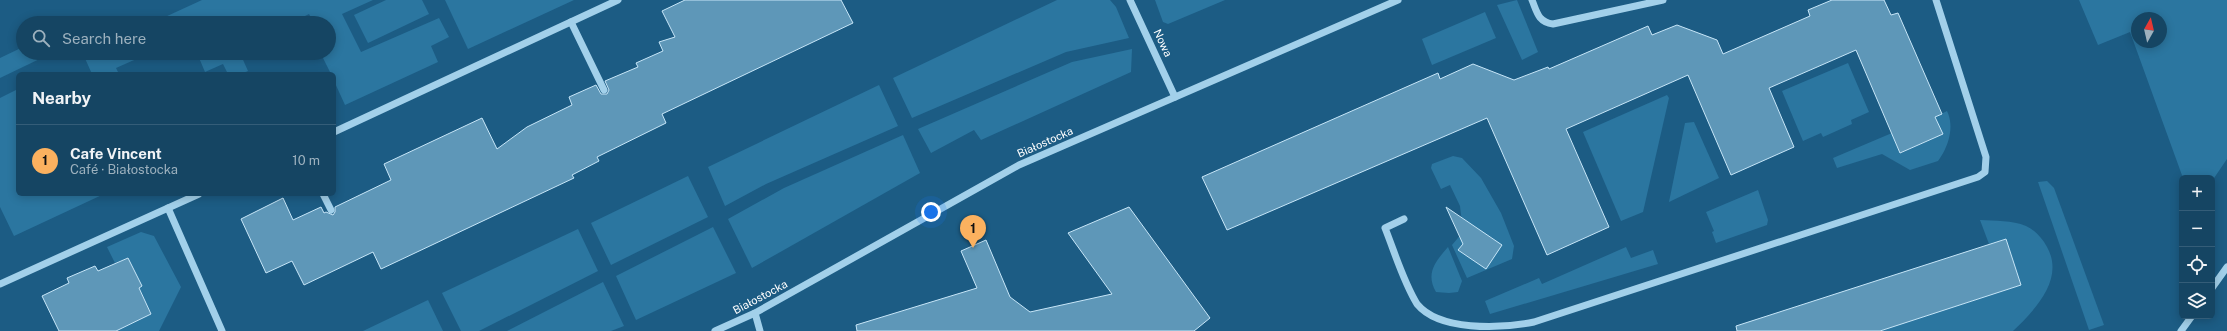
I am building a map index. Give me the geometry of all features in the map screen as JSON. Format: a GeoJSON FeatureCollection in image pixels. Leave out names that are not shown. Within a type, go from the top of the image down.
{"type":"FeatureCollection","features":[{"type":"Feature","properties":{"kind":"street"},"geometry":{"type":"LineString","coordinates":[[336,131],[618,0]]}},
{"type":"Feature","properties":{"kind":"street","name":"Nowa"},"geometry":{"type":"LineString","coordinates":[[1130,0],[1175,97]]}},
{"type":"Feature","properties":{"kind":"street","name":"Białostocka"},"geometry":{"type":"LineString","coordinates":[[714,331],[755,313],[1019,165],[1398,0]]}},
{"type":"Feature","properties":{"kind":"street"},"geometry":{"type":"LineString","coordinates":[[1532,0],[1540,19],[1545,23],[1553,24],[1663,0]]}},
{"type":"Feature","properties":{"kind":"street"},"geometry":{"type":"LineString","coordinates":[[1404,219],[1385,228],[1417,305],[1436,323],[1471,329],[1492,329],[1534,322],[1978,178],[1985,172],[1986,157],[1936,0]]}},
{"type":"Feature","properties":{"kind":"street"},"geometry":{"type":"LineString","coordinates":[[570,22],[604,90]]}},
{"type":"Feature","properties":{"kind":"street"},"geometry":{"type":"LineString","coordinates":[[0,284],[195,196]]}},
{"type":"Feature","properties":{"kind":"street"},"geometry":{"type":"LineString","coordinates":[[324,196],[331,210]]}},
{"type":"Feature","properties":{"kind":"street"},"geometry":{"type":"LineString","coordinates":[[168,208],[222,331]]}},
{"type":"Feature","properties":{"kind":"street"},"geometry":{"type":"LineString","coordinates":[[2215,284],[2227,267]]}},
{"type":"Feature","properties":{"kind":"street"},"geometry":{"type":"LineString","coordinates":[[755,313],[760,331]]}},
{"type":"Feature","properties":{"kind":"street"},"geometry":{"type":"LineString","coordinates":[[2181,331],[2190,319]]}},
{"type":"Feature","properties":{"kind":"shaded area"},"geometry":{"type":"Polygon","coordinates":[[[202,0],[373,0],[342,14],[361,52],[439,18],[449,37],[431,46],[438,62],[345,105],[336,85],[336,72],[330,72],[324,60],[336,60],[336,16],[310,16],[309,14],[305,16],[167,16],[202,0]]]}},
{"type":"Feature","properties":{"kind":"shaded area"},"geometry":{"type":"Polygon","coordinates":[[[386,0],[422,0],[429,14],[368,43],[354,15],[386,0]]]}},
{"type":"Feature","properties":{"kind":"shaded area"},"geometry":{"type":"Polygon","coordinates":[[[445,0],[574,0],[468,49],[445,0]]]}},
{"type":"Feature","properties":{"kind":"shaded area"},"geometry":{"type":"Polygon","coordinates":[[[1057,0],[1110,0],[1116,7],[1129,38],[1066,52],[912,118],[893,78],[1057,0]]]}},
{"type":"Feature","properties":{"kind":"shaded area"},"geometry":{"type":"Polygon","coordinates":[[[1155,0],[1225,0],[1168,24],[1163,22],[1155,0]]]}},
{"type":"Feature","properties":{"kind":"shaded area"},"geometry":{"type":"Polygon","coordinates":[[[1517,0],[1538,52],[1522,60],[1497,5],[1517,0]]]}},
{"type":"Feature","properties":{"kind":"shaded area"},"geometry":{"type":"Polygon","coordinates":[[[2079,0],[2227,0],[2227,159],[2215,177],[2215,175],[2182,175],[2136,48],[2167,48],[2167,12],[2131,12],[2131,35],[2130,32],[2098,45],[2079,0]]]}},
{"type":"Feature","properties":{"kind":"shaded area"},"geometry":{"type":"Polygon","coordinates":[[[1485,12],[1496,38],[1432,65],[1422,39],[1485,12]]]}},
{"type":"Feature","properties":{"kind":"shaded area"},"geometry":{"type":"Polygon","coordinates":[[[1132,49],[1131,72],[981,140],[974,130],[931,153],[918,129],[1072,62],[1132,49]]]}},
{"type":"Feature","properties":{"kind":"shaded area"},"geometry":{"type":"Polygon","coordinates":[[[16,50],[16,60],[37,60],[0,78],[0,58],[16,50]]]}},
{"type":"Feature","properties":{"kind":"shaded area"},"geometry":{"type":"Polygon","coordinates":[[[86,60],[134,60],[116,68],[118,72],[91,72],[86,60]]]}},
{"type":"Feature","properties":{"kind":"shaded area"},"geometry":{"type":"Polygon","coordinates":[[[200,60],[243,60],[248,71],[227,72],[223,64],[205,72],[200,60]]]}},
{"type":"Feature","properties":{"kind":"shaded area"},"geometry":{"type":"Polygon","coordinates":[[[1848,63],[1869,112],[1851,120],[1852,124],[1823,137],[1821,133],[1803,141],[1782,91],[1848,63]]]}},
{"type":"Feature","properties":{"kind":"shaded area"},"geometry":{"type":"Polygon","coordinates":[[[879,85],[898,126],[766,184],[725,206],[708,167],[879,85]]]}},
{"type":"Feature","properties":{"kind":"shaded area"},"geometry":{"type":"Polygon","coordinates":[[[16,90],[16,196],[100,196],[14,236],[0,207],[0,98],[16,90]]]}},
{"type":"Feature","properties":{"kind":"shaded area"},"geometry":{"type":"Polygon","coordinates":[[[1667,95],[1669,98],[1643,212],[1621,221],[1583,132],[1667,95]]]}},
{"type":"Feature","properties":{"kind":"shaded area"},"geometry":{"type":"Polygon","coordinates":[[[1947,111],[1950,124],[1949,137],[1945,150],[1938,161],[1910,170],[1882,154],[1837,168],[1833,158],[1892,133],[1901,153],[1943,134],[1935,117],[1947,111]]]}},
{"type":"Feature","properties":{"kind":"shaded area"},"geometry":{"type":"Polygon","coordinates":[[[1694,122],[1719,178],[1669,202],[1685,123],[1694,122]]]}},
{"type":"Feature","properties":{"kind":"shaded area"},"geometry":{"type":"Polygon","coordinates":[[[903,135],[920,173],[752,268],[728,219],[784,188],[903,135]]]}},
{"type":"Feature","properties":{"kind":"shaded area"},"geometry":{"type":"Polygon","coordinates":[[[1453,156],[1462,158],[1481,178],[1501,213],[1514,246],[1512,259],[1467,278],[1452,245],[1463,232],[1460,206],[1450,185],[1441,189],[1431,168],[1432,164],[1453,156]]]}},
{"type":"Feature","properties":{"kind":"shaded area"},"geometry":{"type":"Polygon","coordinates":[[[688,176],[708,217],[611,265],[591,223],[688,176]]]}},
{"type":"Feature","properties":{"kind":"shaded area"},"geometry":{"type":"Polygon","coordinates":[[[2047,181],[2054,188],[2104,325],[2089,330],[2038,182],[2047,181]]]}},
{"type":"Feature","properties":{"kind":"shaded area"},"geometry":{"type":"Polygon","coordinates":[[[1758,190],[1768,220],[1767,225],[1716,243],[1712,232],[1714,231],[1706,212],[1758,190]]]}},
{"type":"Feature","properties":{"kind":"shaded area"},"geometry":{"type":"Polygon","coordinates":[[[1980,220],[2009,222],[2026,226],[2038,235],[2047,247],[2052,259],[2050,282],[2045,293],[2030,314],[2013,331],[1880,331],[2021,285],[2006,239],[1989,244],[1980,220]]]}},
{"type":"Feature","properties":{"kind":"shaded area"},"geometry":{"type":"Polygon","coordinates":[[[713,227],[736,273],[636,320],[616,276],[713,227]]]}},
{"type":"Feature","properties":{"kind":"shaded area"},"geometry":{"type":"Polygon","coordinates":[[[578,229],[598,271],[479,331],[461,331],[442,293],[578,229]]]}},
{"type":"Feature","properties":{"kind":"shaded area"},"geometry":{"type":"Polygon","coordinates":[[[141,232],[154,236],[181,287],[159,331],[116,331],[151,314],[139,288],[141,286],[128,258],[115,263],[107,247],[141,232]]]}},
{"type":"Feature","properties":{"kind":"shaded area"},"geometry":{"type":"Polygon","coordinates":[[[1448,247],[1462,281],[1458,292],[1436,292],[1432,279],[1433,268],[1448,247]]]}},
{"type":"Feature","properties":{"kind":"shaded area"},"geometry":{"type":"Polygon","coordinates":[[[1626,247],[1631,258],[1653,250],[1658,264],[1490,314],[1485,301],[1539,278],[1542,284],[1626,247]]]}},
{"type":"Feature","properties":{"kind":"shaded area"},"geometry":{"type":"Polygon","coordinates":[[[603,282],[624,326],[611,331],[507,331],[603,282]]]}},
{"type":"Feature","properties":{"kind":"shaded area"},"geometry":{"type":"Polygon","coordinates":[[[428,300],[443,331],[363,331],[428,300]]]}},
{"type":"Feature","properties":{"kind":"building"},"geometry":{"type":"Polygon","coordinates":[[[685,0],[841,0],[853,23],[662,114],[666,123],[597,157],[599,161],[572,175],[574,178],[381,269],[373,252],[304,285],[292,261],[266,273],[241,219],[283,198],[293,220],[321,207],[324,213],[326,212],[333,215],[335,212],[335,207],[391,180],[384,164],[482,118],[497,149],[527,127],[572,105],[569,97],[596,85],[601,94],[607,94],[609,90],[605,81],[638,67],[636,63],[663,51],[659,42],[675,37],[662,11],[685,0]]]}},
{"type":"Feature","properties":{"kind":"building"},"geometry":{"type":"Polygon","coordinates":[[[1832,0],[1884,0],[1891,15],[1898,13],[1942,114],[1935,117],[1943,134],[1900,153],[1856,50],[1769,88],[1794,147],[1731,175],[1688,75],[1566,129],[1609,227],[1547,255],[1487,118],[1227,230],[1202,177],[1438,73],[1440,79],[1473,64],[1514,80],[1548,67],[1549,69],[1648,26],[1652,35],[1677,25],[1717,40],[1723,54],[1810,16],[1808,10],[1832,0]]]}},
{"type":"Feature","properties":{"kind":"building"},"geometry":{"type":"Polygon","coordinates":[[[1129,207],[1210,318],[1194,331],[857,331],[856,325],[977,288],[961,251],[986,240],[1010,297],[1030,312],[1112,294],[1068,233],[1129,207]]]}},
{"type":"Feature","properties":{"kind":"building"},"geometry":{"type":"Polygon","coordinates":[[[1446,207],[1502,245],[1486,269],[1458,250],[1463,244],[1446,207]]]}},
{"type":"Feature","properties":{"kind":"building"},"geometry":{"type":"Polygon","coordinates":[[[2006,239],[2021,285],[1880,331],[1737,331],[1736,326],[2006,239]]]}},
{"type":"Feature","properties":{"kind":"building"},"geometry":{"type":"Polygon","coordinates":[[[128,258],[142,286],[139,288],[151,314],[116,331],[59,331],[42,296],[69,283],[67,278],[95,266],[98,271],[128,258]]]}},
{"type":"Feature","properties":{"kind":"place","name":"Cafe Vincent"},"geometry":{"type":"Point","coordinates":[973,248]}}]}
